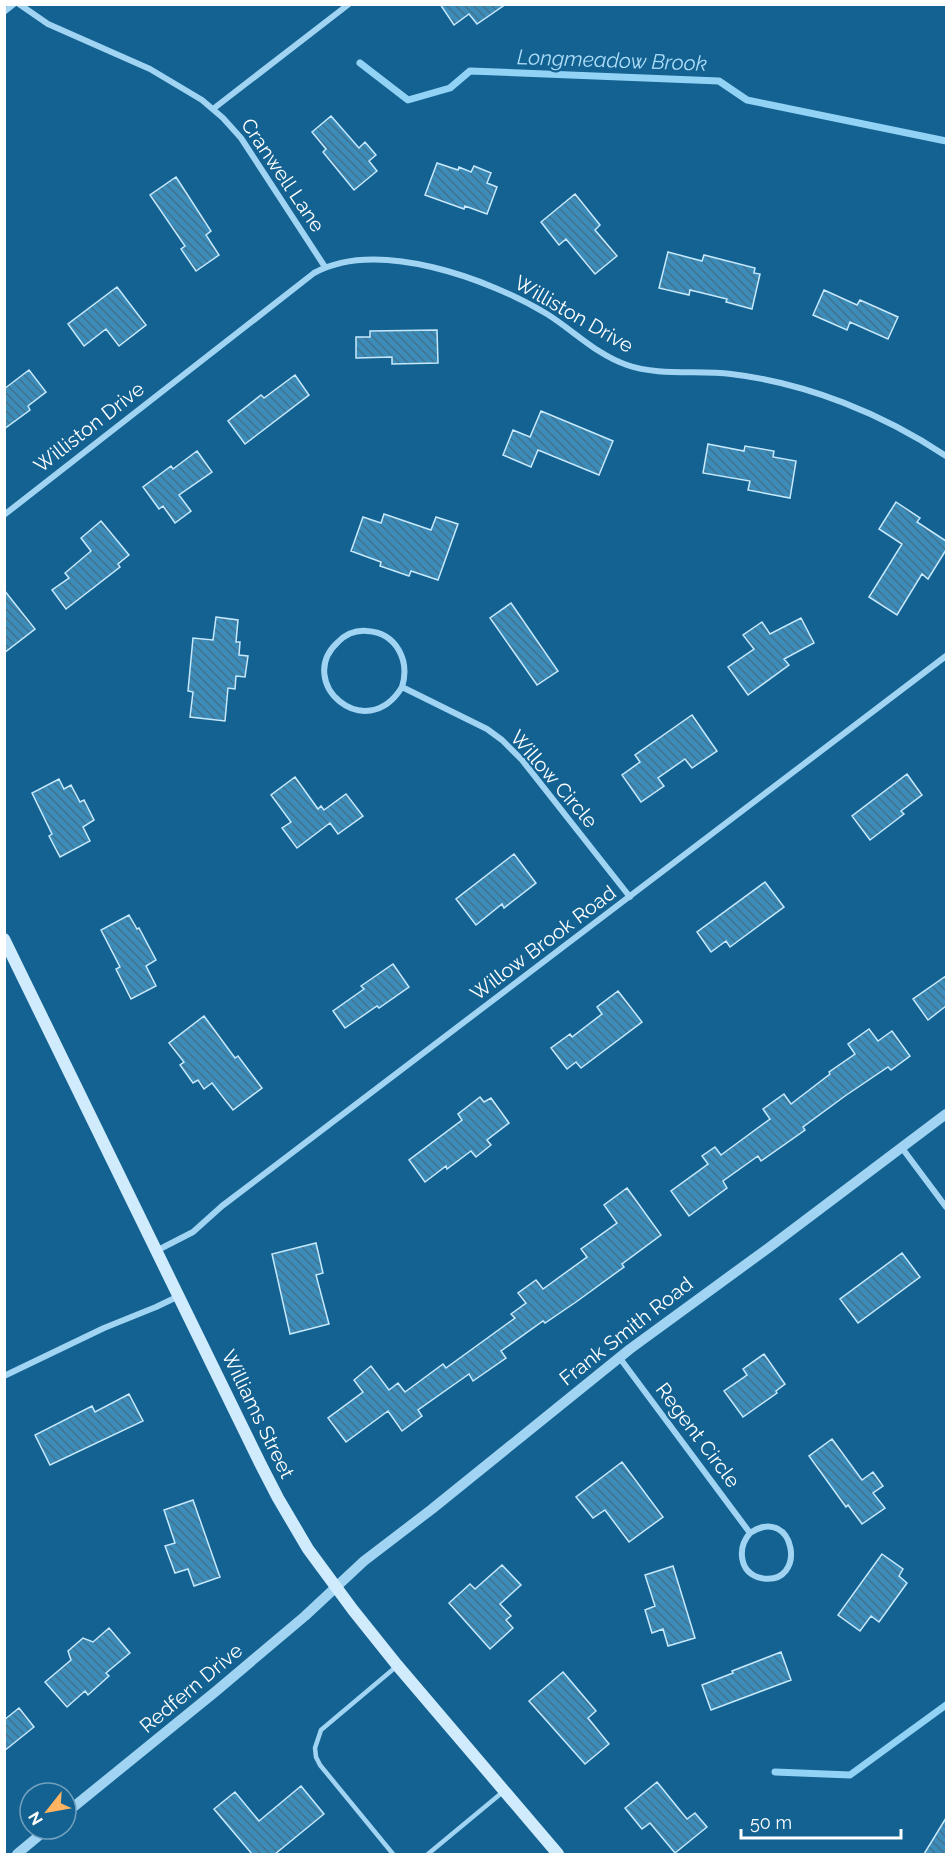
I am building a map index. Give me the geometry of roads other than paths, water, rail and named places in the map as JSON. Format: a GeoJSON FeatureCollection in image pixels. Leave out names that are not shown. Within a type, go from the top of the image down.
{"type":"FeatureCollection","features":[{"type":"Feature","properties":{"kind":"main road","name":"Williams Street"},"geometry":{"type":"LineString","coordinates":[[4,939],[278,1498],[308,1549],[397,1665],[558,1854]]}},
{"type":"Feature","properties":{"kind":"street"},"geometry":{"type":"LineString","coordinates":[[4,12],[14,4]]}},
{"type":"Feature","properties":{"kind":"street","name":"Cranwell Lane"},"geometry":{"type":"LineString","coordinates":[[19,4],[48,24],[150,69],[213,109],[241,138],[325,267]]}},
{"type":"Feature","properties":{"kind":"street"},"geometry":{"type":"LineString","coordinates":[[213,109],[349,4]]}},
{"type":"Feature","properties":{"kind":"street","name":"Williston Drive"},"geometry":{"type":"LineString","coordinates":[[4,515],[292,289],[325,267],[343,262],[381,261],[423,265],[466,276],[528,303],[603,354],[627,365],[641,369],[735,374],[805,390],[840,401],[896,426],[946,456]]}},
{"type":"Feature","properties":{"kind":"street"},"geometry":{"type":"LineString","coordinates":[[373,631],[383,635],[392,640],[403,657],[405,678],[402,687],[396,697],[379,709],[358,711],[347,707],[339,701],[327,684],[326,662],[329,652],[343,637],[352,633],[373,631]]}},
{"type":"Feature","properties":{"kind":"street","name":"Willow Brook Road"},"geometry":{"type":"LineString","coordinates":[[156,1251],[193,1232],[222,1206],[946,656]]}},
{"type":"Feature","properties":{"kind":"street","name":"Willow Circle"},"geometry":{"type":"LineString","coordinates":[[402,687],[487,729],[509,747],[630,897]]}},
{"type":"Feature","properties":{"kind":"street","name":"Frank Smith Road"},"geometry":{"type":"LineString","coordinates":[[336,1587],[364,1561],[619,1358],[946,1113]]}},
{"type":"Feature","properties":{"kind":"street"},"geometry":{"type":"LineString","coordinates":[[902,1148],[946,1207]]}},
{"type":"Feature","properties":{"kind":"street"},"geometry":{"type":"LineString","coordinates":[[4,1376],[104,1328],[179,1296]]}},
{"type":"Feature","properties":{"kind":"street","name":"Regent Circle"},"geometry":{"type":"LineString","coordinates":[[619,1358],[750,1533]]}},
{"type":"Feature","properties":{"kind":"street"},"geometry":{"type":"LineString","coordinates":[[761,1528],[773,1528],[784,1534],[792,1550],[792,1557],[788,1568],[783,1573],[764,1578],[758,1577],[747,1569],[743,1564],[741,1551],[742,1544],[750,1533],[761,1528]]}},
{"type":"Feature","properties":{"kind":"street","name":"Redfern Drive"},"geometry":{"type":"LineString","coordinates":[[78,1803],[215,1692],[336,1587]]}},
{"type":"Feature","properties":{"kind":"street"},"geometry":{"type":"LineString","coordinates":[[17,1854],[33,1841]]}},
{"type":"Feature","properties":{"kind":"lane"},"geometry":{"type":"LineString","coordinates":[[393,1854],[320,1765],[315,1748],[321,1730],[397,1665]]}},
{"type":"Feature","properties":{"kind":"lane"},"geometry":{"type":"LineString","coordinates":[[428,1854],[504,1791]]}},
{"type":"Feature","properties":{"kind":"waterway","name":"Longmeadow Brook"},"geometry":{"type":"LineString","coordinates":[[360,63],[408,100],[450,88],[470,71],[719,81],[747,100],[946,141]]}},
{"type":"Feature","properties":{"kind":"waterway"},"geometry":{"type":"LineString","coordinates":[[775,1772],[850,1775],[946,1705]]}}]}
